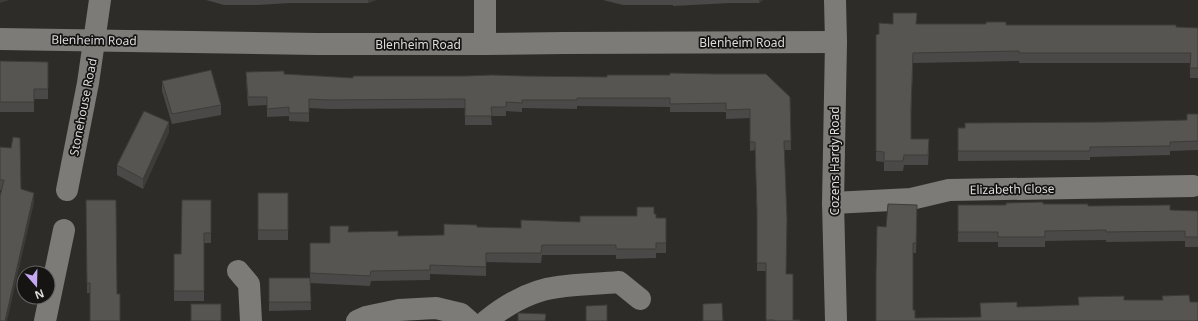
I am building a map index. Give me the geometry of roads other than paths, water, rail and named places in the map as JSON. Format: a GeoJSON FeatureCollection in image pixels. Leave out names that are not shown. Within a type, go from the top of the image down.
{"type":"FeatureCollection","features":[{"type":"Feature","properties":{"kind":"street","name":"Stonehouse Road"},"geometry":{"type":"LineString","coordinates":[[67,190],[88,83],[100,0]]}},
{"type":"Feature","properties":{"kind":"street"},"geometry":{"type":"LineString","coordinates":[[485,0],[486,44]]}},
{"type":"Feature","properties":{"kind":"street","name":"Cozens Hardy Road"},"geometry":{"type":"LineString","coordinates":[[835,0],[836,42],[833,203],[836,321]]}},
{"type":"Feature","properties":{"kind":"street","name":"Blenheim Road"},"geometry":{"type":"LineString","coordinates":[[0,38],[317,44],[836,42]]}},
{"type":"Feature","properties":{"kind":"street","name":"Elizabeth Close"},"geometry":{"type":"LineString","coordinates":[[833,203],[911,199],[949,190],[1193,186]]}},
{"type":"Feature","properties":{"kind":"street"},"geometry":{"type":"LineString","coordinates":[[46,321],[64,230]]}},
{"type":"Feature","properties":{"kind":"street"},"geometry":{"type":"LineString","coordinates":[[238,271],[249,284],[251,321]]}},
{"type":"Feature","properties":{"kind":"street"},"geometry":{"type":"LineString","coordinates":[[486,321],[499,311],[529,295],[556,287],[619,282],[640,299]]}},
{"type":"Feature","properties":{"kind":"street"},"geometry":{"type":"LineString","coordinates":[[357,321],[366,317],[399,310],[436,308],[461,314],[469,321]]}}]}
